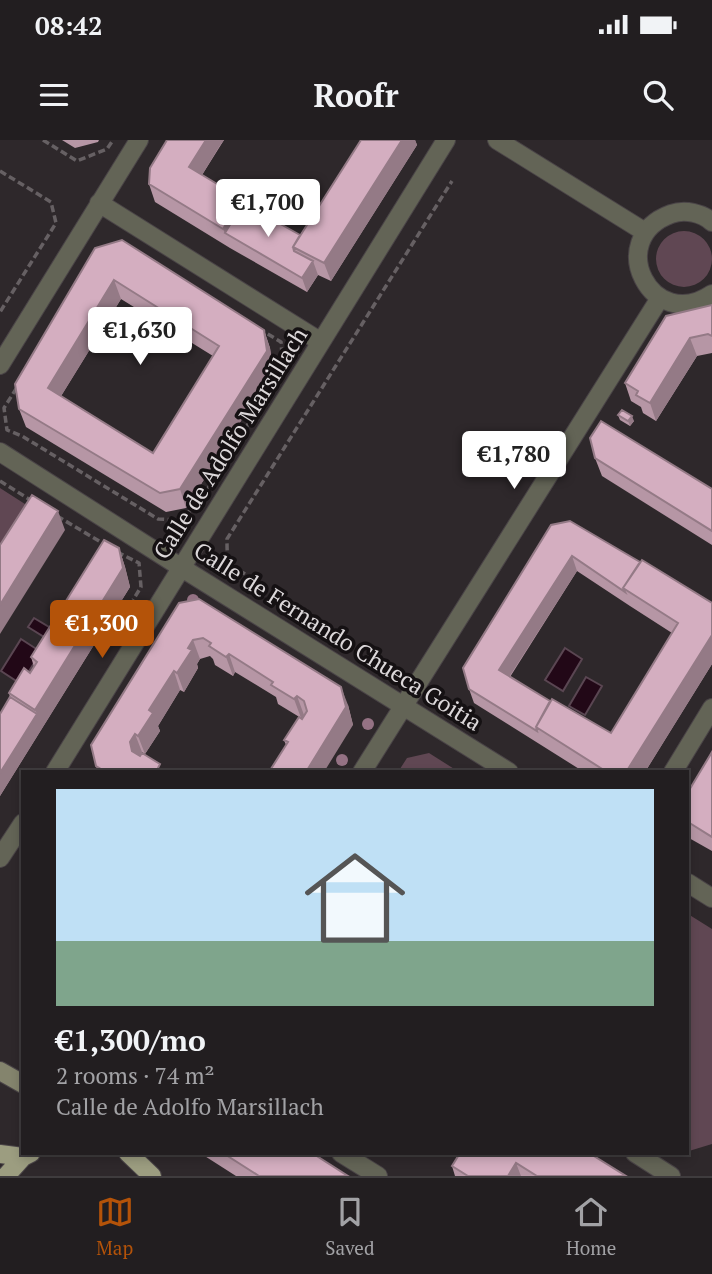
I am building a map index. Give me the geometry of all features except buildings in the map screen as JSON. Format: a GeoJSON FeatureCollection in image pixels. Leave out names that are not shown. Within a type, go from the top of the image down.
{"type":"FeatureCollection","features":[{"type":"Feature","properties":{"kind":"main road"},"geometry":{"type":"LineString","coordinates":[[0,1154],[21,1155]]}},
{"type":"Feature","properties":{"kind":"main road"},"geometry":{"type":"LineString","coordinates":[[6,1176],[27,1155]]}},
{"type":"Feature","properties":{"kind":"main road"},"geometry":{"type":"LineString","coordinates":[[130,1155],[153,1174]]}},
{"type":"Feature","properties":{"kind":"street"},"geometry":{"type":"LineString","coordinates":[[0,365],[139,140]]}},
{"type":"Feature","properties":{"kind":"street","name":"Calle de Adolfo Marsillach"},"geometry":{"type":"LineString","coordinates":[[55,770],[446,140]]}},
{"type":"Feature","properties":{"kind":"street"},"geometry":{"type":"LineString","coordinates":[[496,140],[645,232]]}},
{"type":"Feature","properties":{"kind":"street"},"geometry":{"type":"LineString","coordinates":[[99,204],[321,342]]}},
{"type":"Feature","properties":{"kind":"street"},"geometry":{"type":"LineString","coordinates":[[710,217],[692,212],[676,212],[658,219],[645,232],[638,249],[639,270],[647,287],[660,298],[685,305],[712,295]]}},
{"type":"Feature","properties":{"kind":"street"},"geometry":{"type":"LineString","coordinates":[[363,770],[660,298]]}},
{"type":"Feature","properties":{"kind":"street","name":"Calle de Fernando Chueca Goitia"},"geometry":{"type":"LineString","coordinates":[[0,452],[506,770]]}},
{"type":"Feature","properties":{"kind":"street"},"geometry":{"type":"LineString","coordinates":[[674,770],[712,708]]}},
{"type":"Feature","properties":{"kind":"street"},"geometry":{"type":"LineString","coordinates":[[0,858],[21,826]]}},
{"type":"Feature","properties":{"kind":"street"},"geometry":{"type":"LineString","coordinates":[[689,884],[712,898]]}},
{"type":"Feature","properties":{"kind":"street"},"geometry":{"type":"LineString","coordinates":[[0,1071],[21,1083]]}},
{"type":"Feature","properties":{"kind":"street"},"geometry":{"type":"LineString","coordinates":[[344,1155],[378,1176]]}},
{"type":"Feature","properties":{"kind":"street"},"geometry":{"type":"LineString","coordinates":[[638,1155],[671,1176]]}},
{"type":"Feature","properties":{"kind":"path"},"geometry":{"type":"LineString","coordinates":[[43,140],[77,161],[107,149],[113,140]]}},
{"type":"Feature","properties":{"kind":"path"},"geometry":{"type":"LineString","coordinates":[[0,172],[51,202],[55,223],[0,312]]}},
{"type":"Feature","properties":{"kind":"path"},"geometry":{"type":"LineString","coordinates":[[246,574],[234,567],[228,559],[227,539],[452,181]]}},
{"type":"Feature","properties":{"kind":"path"},"geometry":{"type":"LineString","coordinates":[[124,247],[281,342],[283,368],[197,506],[177,520],[158,519],[22,436],[7,429],[4,408],[107,248],[124,247]]}},
{"type":"Feature","properties":{"kind":"path"},"geometry":{"type":"LineString","coordinates":[[0,481],[33,501]]}},
{"type":"Feature","properties":{"kind":"path"},"geometry":{"type":"LineString","coordinates":[[55,514],[139,563],[141,587],[134,600]]}},
{"type":"Feature","properties":{"kind":"shaded area"},"geometry":{"type":"Polygon","coordinates":[[[678,231],[690,231],[700,235],[708,243],[712,259],[708,275],[700,283],[690,287],[678,287],[668,283],[660,275],[656,265],[656,253],[660,243],[668,235],[678,231]]]}},
{"type":"Feature","properties":{"kind":"shaded area"},"geometry":{"type":"Polygon","coordinates":[[[0,488],[39,513],[0,574],[0,488]]]}},
{"type":"Feature","properties":{"kind":"shaded area"},"geometry":{"type":"Polygon","coordinates":[[[34,618],[54,630],[49,640],[28,627],[34,618]]]}},
{"type":"Feature","properties":{"kind":"shaded area"},"geometry":{"type":"Polygon","coordinates":[[[21,639],[41,652],[21,684],[1,671],[21,639]]]}},
{"type":"Feature","properties":{"kind":"shaded area"},"geometry":{"type":"Polygon","coordinates":[[[565,648],[582,659],[563,691],[545,680],[565,648]]]}},
{"type":"Feature","properties":{"kind":"shaded area"},"geometry":{"type":"Polygon","coordinates":[[[586,677],[602,686],[585,715],[569,706],[586,677]]]}},
{"type":"Feature","properties":{"kind":"shaded area"},"geometry":{"type":"Polygon","coordinates":[[[429,753],[456,770],[399,770],[407,758],[429,753]]]}},
{"type":"Feature","properties":{"kind":"shaded area"},"geometry":{"type":"Polygon","coordinates":[[[689,915],[712,929],[712,1144],[689,1151],[689,915]]]}}]}
